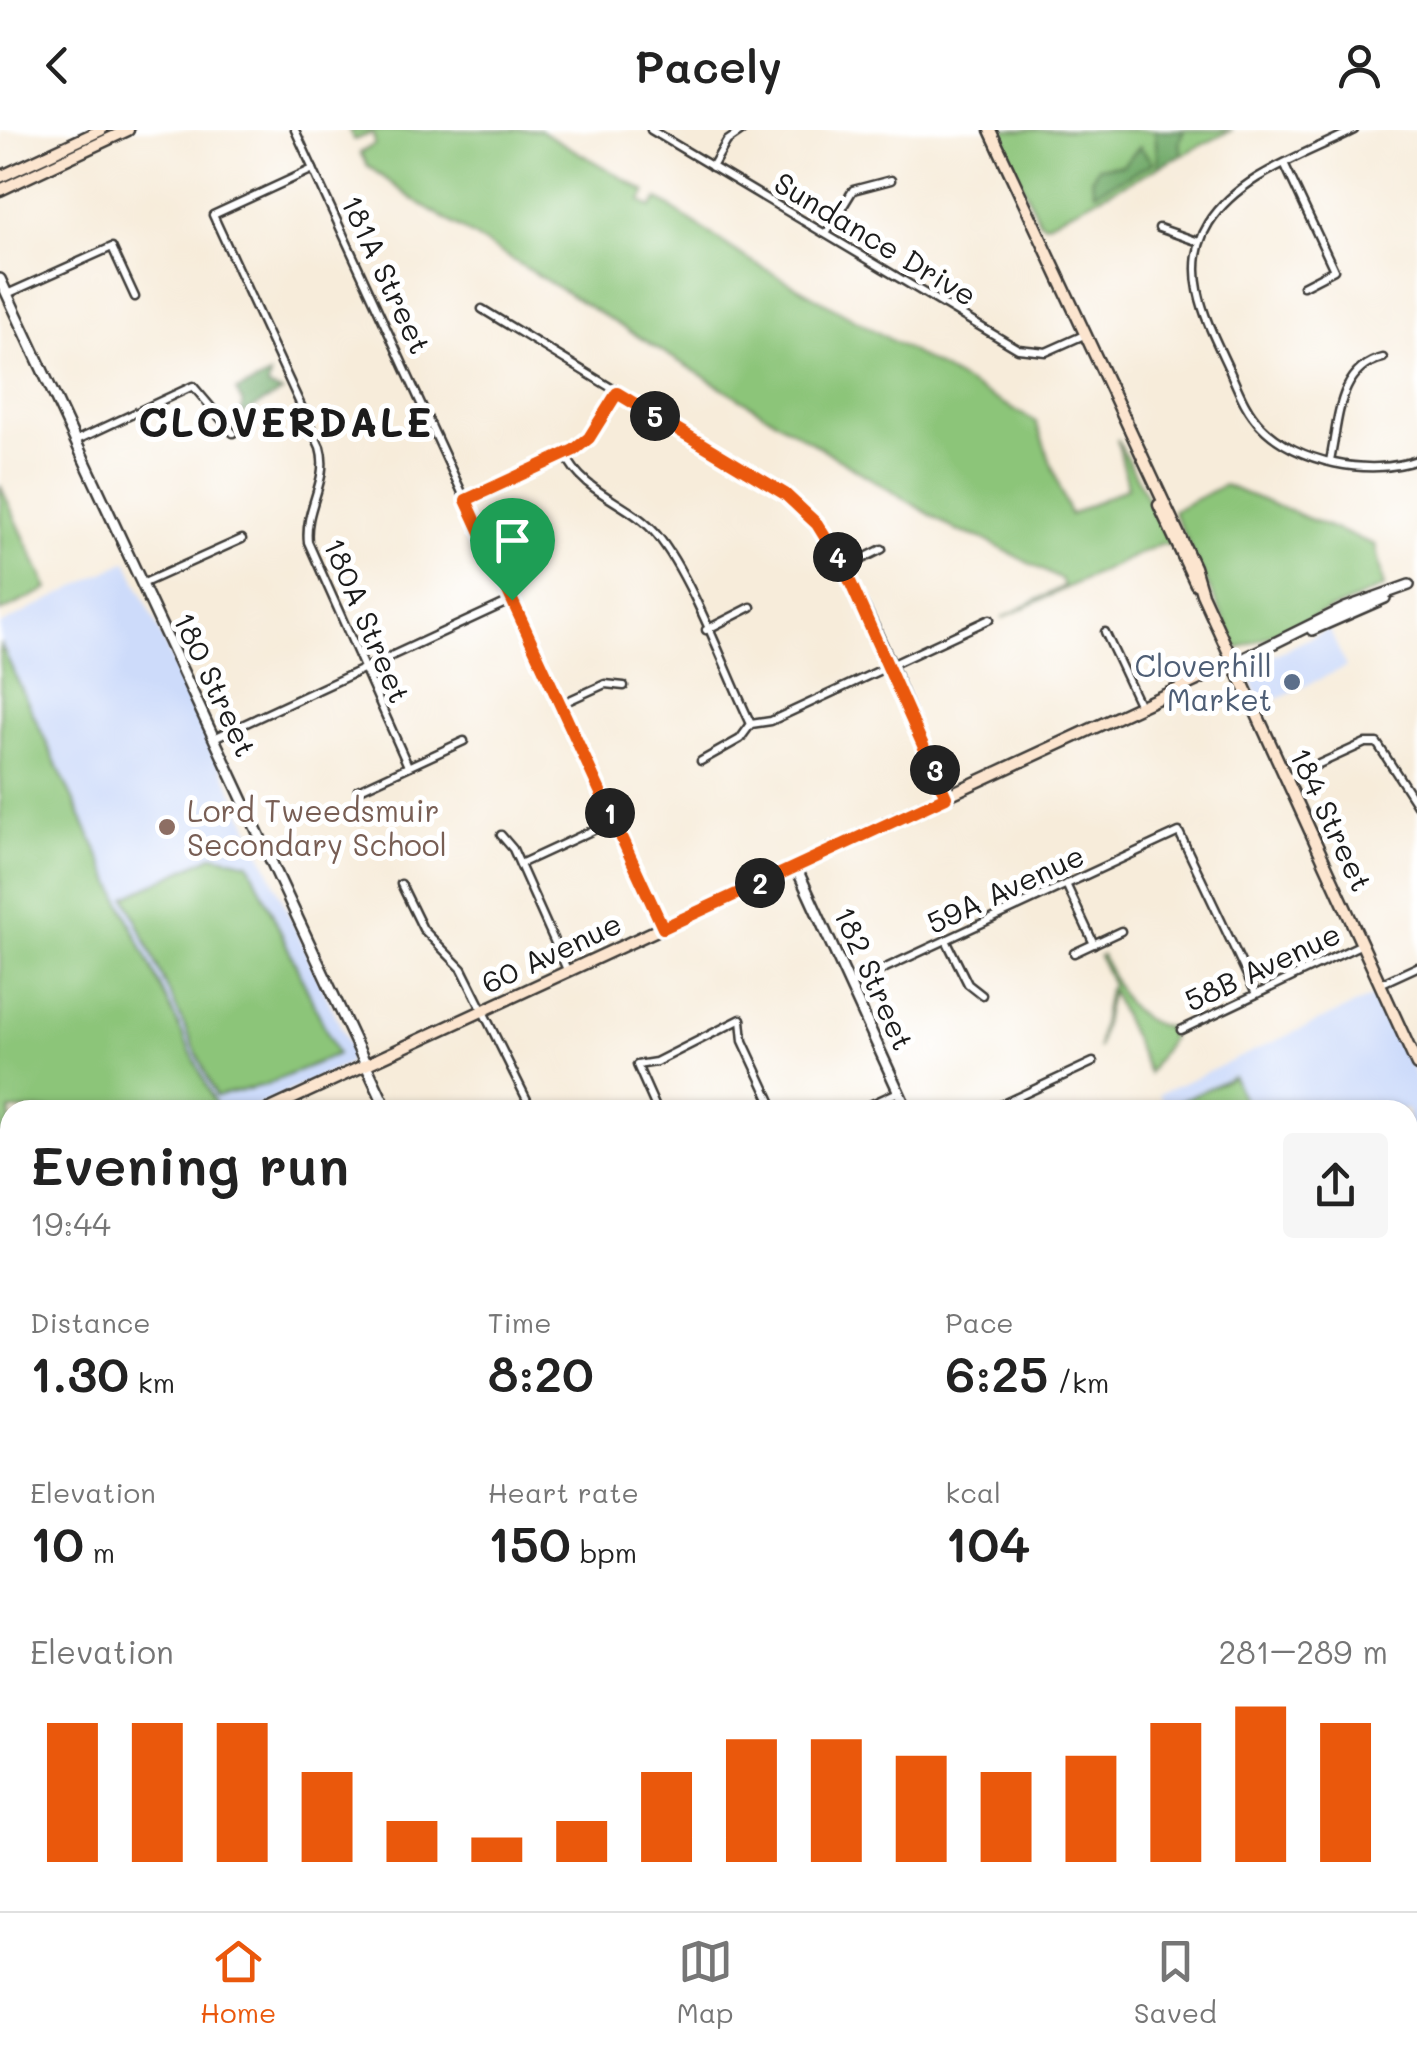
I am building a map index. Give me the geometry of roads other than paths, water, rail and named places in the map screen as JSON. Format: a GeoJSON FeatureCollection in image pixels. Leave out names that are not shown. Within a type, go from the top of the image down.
{"type":"FeatureCollection","features":[{"type":"Feature","properties":{"kind":"main road"},"geometry":{"type":"LineString","coordinates":[[0,177],[101,130]]}},
{"type":"Feature","properties":{"kind":"main road"},"geometry":{"type":"LineString","coordinates":[[0,190],[128,130]]}},
{"type":"Feature","properties":{"kind":"main road","name":"184 Street"},"geometry":{"type":"LineString","coordinates":[[990,130],[1156,494],[1194,567],[1202,594],[1417,1065]]}},
{"type":"Feature","properties":{"kind":"main road","name":"60 Avenue"},"geometry":{"type":"LineString","coordinates":[[290,1100],[1234,663]]}},
{"type":"Feature","properties":{"kind":"street","name":"181A Street"},"geometry":{"type":"LineString","coordinates":[[296,130],[663,928]]}},
{"type":"Feature","properties":{"kind":"street","name":"Sundance Drive"},"geometry":{"type":"LineString","coordinates":[[651,130],[1018,349],[1046,352],[1084,336]]}},
{"type":"Feature","properties":{"kind":"street"},"geometry":{"type":"LineString","coordinates":[[712,167],[728,141],[743,130]]}},
{"type":"Feature","properties":{"kind":"street"},"geometry":{"type":"LineString","coordinates":[[1354,130],[1234,193],[1199,242],[1196,277],[1202,308],[1245,404],[1262,427],[1287,445],[1330,461],[1372,470],[1417,460]]}},
{"type":"Feature","properties":{"kind":"street"},"geometry":{"type":"LineString","coordinates":[[1285,165],[1334,270],[1302,286]]}},
{"type":"Feature","properties":{"kind":"street","name":"180A Street"},"geometry":{"type":"LineString","coordinates":[[313,169],[213,215],[320,447],[324,471],[308,522],[308,542],[408,766]]}},
{"type":"Feature","properties":{"kind":"street"},"geometry":{"type":"LineString","coordinates":[[826,234],[853,190],[890,180]]}},
{"type":"Feature","properties":{"kind":"street"},"geometry":{"type":"LineString","coordinates":[[1159,228],[1199,242]]}},
{"type":"Feature","properties":{"kind":"street"},"geometry":{"type":"LineString","coordinates":[[7,294],[112,246],[135,297]]}},
{"type":"Feature","properties":{"kind":"street","name":"180 Street"},"geometry":{"type":"LineString","coordinates":[[0,279],[382,1100]]}},
{"type":"Feature","properties":{"kind":"street"},"geometry":{"type":"LineString","coordinates":[[482,309],[785,494],[817,524],[844,568],[946,797]]}},
{"type":"Feature","properties":{"kind":"street"},"geometry":{"type":"LineString","coordinates":[[1330,461],[1352,374],[1367,362],[1383,358]]}},
{"type":"Feature","properties":{"kind":"street"},"geometry":{"type":"LineString","coordinates":[[74,440],[193,386],[233,432]]}},
{"type":"Feature","properties":{"kind":"street"},"geometry":{"type":"LineString","coordinates":[[466,500],[566,454],[589,438],[617,393]]}},
{"type":"Feature","properties":{"kind":"street"},"geometry":{"type":"LineString","coordinates":[[566,454],[584,482],[638,516],[656,534],[751,724]]}},
{"type":"Feature","properties":{"kind":"street"},"geometry":{"type":"LineString","coordinates":[[142,584],[242,539]]}},
{"type":"Feature","properties":{"kind":"street"},"geometry":{"type":"LineString","coordinates":[[844,568],[882,549]]}},
{"type":"Feature","properties":{"kind":"street","name":"60 Avenue"},"geometry":{"type":"LineString","coordinates":[[1234,663],[1290,637],[1333,623],[1413,583]]}},
{"type":"Feature","properties":{"kind":"street"},"geometry":{"type":"LineString","coordinates":[[214,738],[512,600]]}},
{"type":"Feature","properties":{"kind":"street"},"geometry":{"type":"LineString","coordinates":[[706,630],[752,607]]}},
{"type":"Feature","properties":{"kind":"street"},"geometry":{"type":"LineString","coordinates":[[701,761],[740,739],[751,724],[772,721],[990,619]]}},
{"type":"Feature","properties":{"kind":"street"},"geometry":{"type":"LineString","coordinates":[[1105,632],[1140,706]]}},
{"type":"Feature","properties":{"kind":"street"},"geometry":{"type":"LineString","coordinates":[[560,704],[605,684],[624,686]]}},
{"type":"Feature","properties":{"kind":"street"},"geometry":{"type":"LineString","coordinates":[[358,790],[464,741]]}},
{"type":"Feature","properties":{"kind":"street"},"geometry":{"type":"LineString","coordinates":[[1286,779],[1366,743],[1377,743],[1416,801]]}},
{"type":"Feature","properties":{"kind":"street"},"geometry":{"type":"LineString","coordinates":[[520,864],[614,821]]}},
{"type":"Feature","properties":{"kind":"street","name":"59A Avenue"},"geometry":{"type":"LineString","coordinates":[[851,984],[1178,832],[1256,994]]}},
{"type":"Feature","properties":{"kind":"street"},"geometry":{"type":"LineString","coordinates":[[501,835],[520,864],[568,972]]}},
{"type":"Feature","properties":{"kind":"street","name":"182 Street"},"geometry":{"type":"LineString","coordinates":[[796,867],[902,1100]]}},
{"type":"Feature","properties":{"kind":"street"},"geometry":{"type":"LineString","coordinates":[[401,884],[422,929],[462,970],[527,1100]]}},
{"type":"Feature","properties":{"kind":"street"},"geometry":{"type":"LineString","coordinates":[[1066,884],[1094,944]]}},
{"type":"Feature","properties":{"kind":"street"},"geometry":{"type":"LineString","coordinates":[[1074,953],[1121,931]]}},
{"type":"Feature","properties":{"kind":"street"},"geometry":{"type":"LineString","coordinates":[[946,940],[968,984],[982,996]]}},
{"type":"Feature","properties":{"kind":"street","name":"58B Avenue"},"geometry":{"type":"LineString","coordinates":[[1181,1030],[1362,944]]}},
{"type":"Feature","properties":{"kind":"street"},"geometry":{"type":"LineString","coordinates":[[1380,984],[1417,967]]}},
{"type":"Feature","properties":{"kind":"street"},"geometry":{"type":"LineString","coordinates":[[653,1100],[637,1064],[656,1062],[741,1019],[743,1041],[770,1100]]}},
{"type":"Feature","properties":{"kind":"street"},"geometry":{"type":"LineString","coordinates":[[1012,1100],[1094,1062]]}},
{"type":"Feature","properties":{"kind":"street"},"geometry":{"type":"LineString","coordinates":[[881,1100],[898,1092]]}},
{"type":"Feature","properties":{"kind":"place","name":"Cloverhill Market"},"geometry":{"type":"Point","coordinates":[1292,682]}},
{"type":"Feature","properties":{"kind":"place","name":"Lord Tweedsmuir Secondary School"},"geometry":{"type":"Point","coordinates":[167,827]}},
{"type":"Feature","properties":{"kind":"district","name":"CLOVERDALE"},"geometry":{"type":"Point","coordinates":[286,421]}}]}
